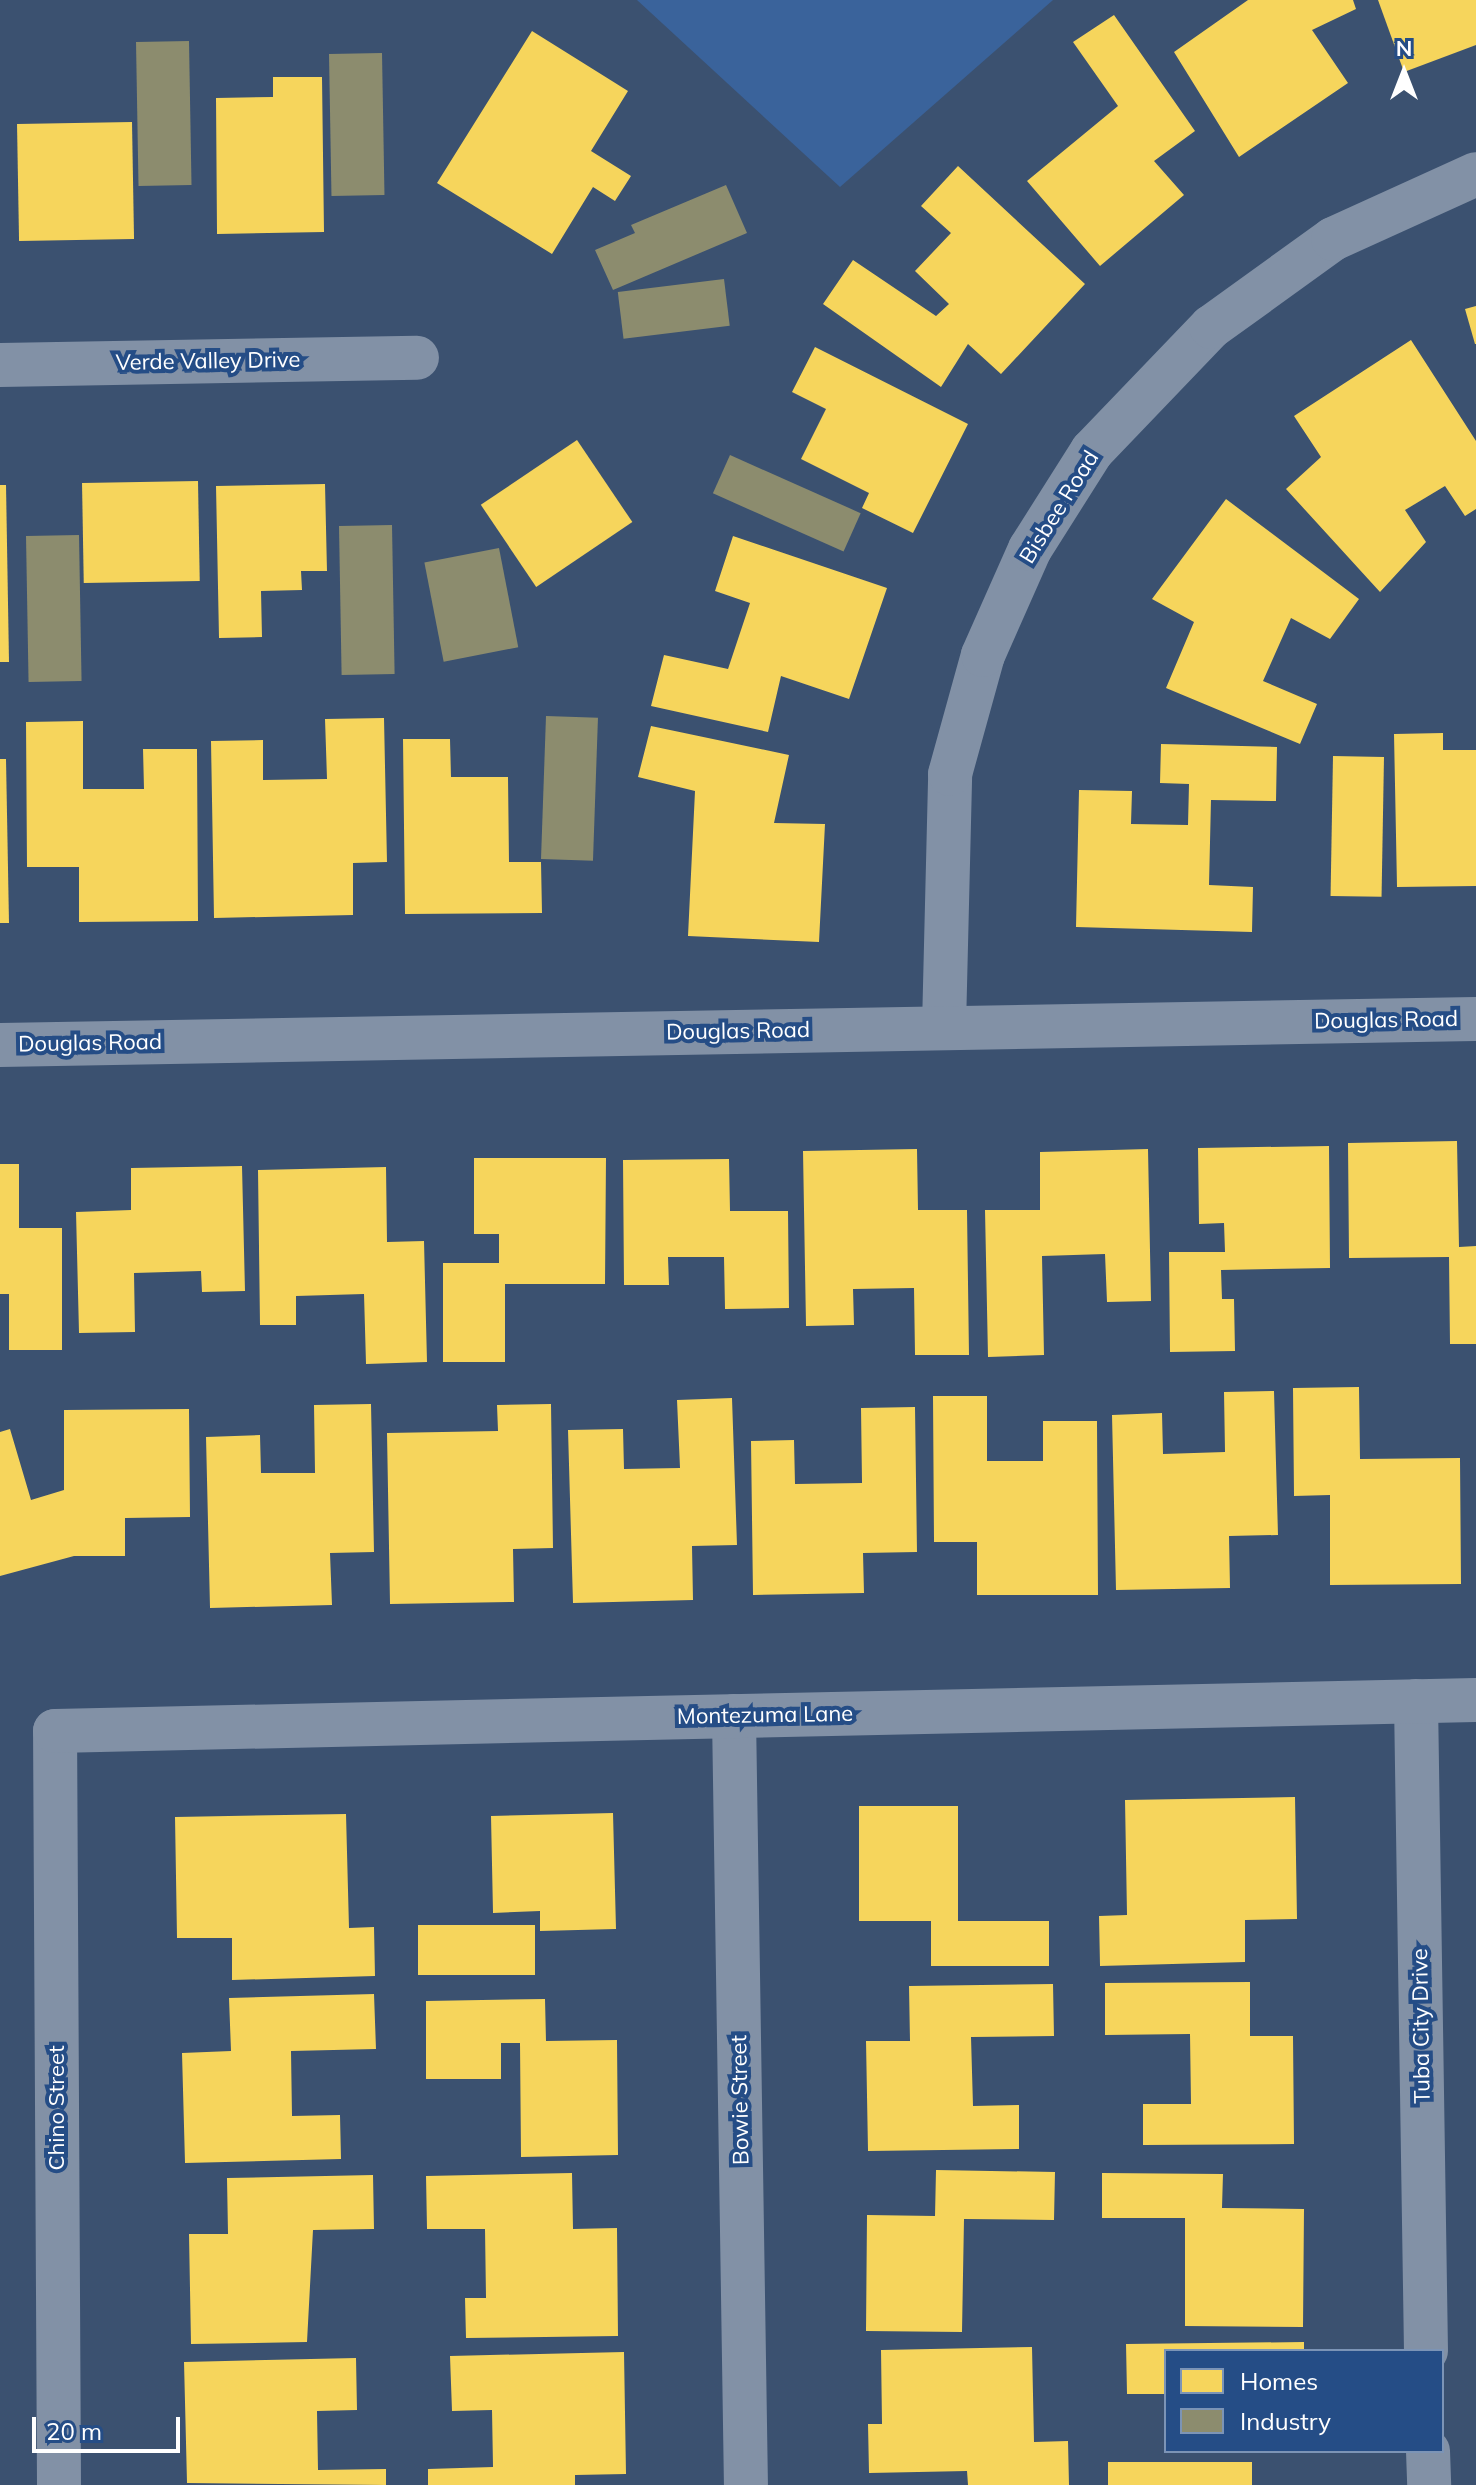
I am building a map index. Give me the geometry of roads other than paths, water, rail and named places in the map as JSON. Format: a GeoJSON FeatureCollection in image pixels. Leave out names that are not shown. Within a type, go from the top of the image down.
{"type":"FeatureCollection","features":[{"type":"Feature","properties":{"kind":"street","name":"Bisbee Road"},"geometry":{"type":"LineString","coordinates":[[944,1027],[950,774],[983,655],[1037,537],[1092,451],[1211,327],[1333,239],[1476,174]]}},
{"type":"Feature","properties":{"kind":"street","name":"Verde Valley Drive"},"geometry":{"type":"LineString","coordinates":[[0,365],[417,358]]}},
{"type":"Feature","properties":{"kind":"street","name":"Douglas Road"},"geometry":{"type":"LineString","coordinates":[[0,1045],[1476,1019]]}},
{"type":"Feature","properties":{"kind":"street","name":"Montezuma Lane"},"geometry":{"type":"LineString","coordinates":[[55,1731],[1476,1700]]}},
{"type":"Feature","properties":{"kind":"street","name":"Tuba City Drive"},"geometry":{"type":"LineString","coordinates":[[1416,1701],[1426,2349]]}},
{"type":"Feature","properties":{"kind":"street","name":"Bowie Street"},"geometry":{"type":"LineString","coordinates":[[734,1716],[746,2485]]}},
{"type":"Feature","properties":{"kind":"street","name":"Chino Street"},"geometry":{"type":"LineString","coordinates":[[55,1731],[59,2485]]}},
{"type":"Feature","properties":{"kind":"street"},"geometry":{"type":"LineString","coordinates":[[1428,2453],[1429,2485]]}}]}
